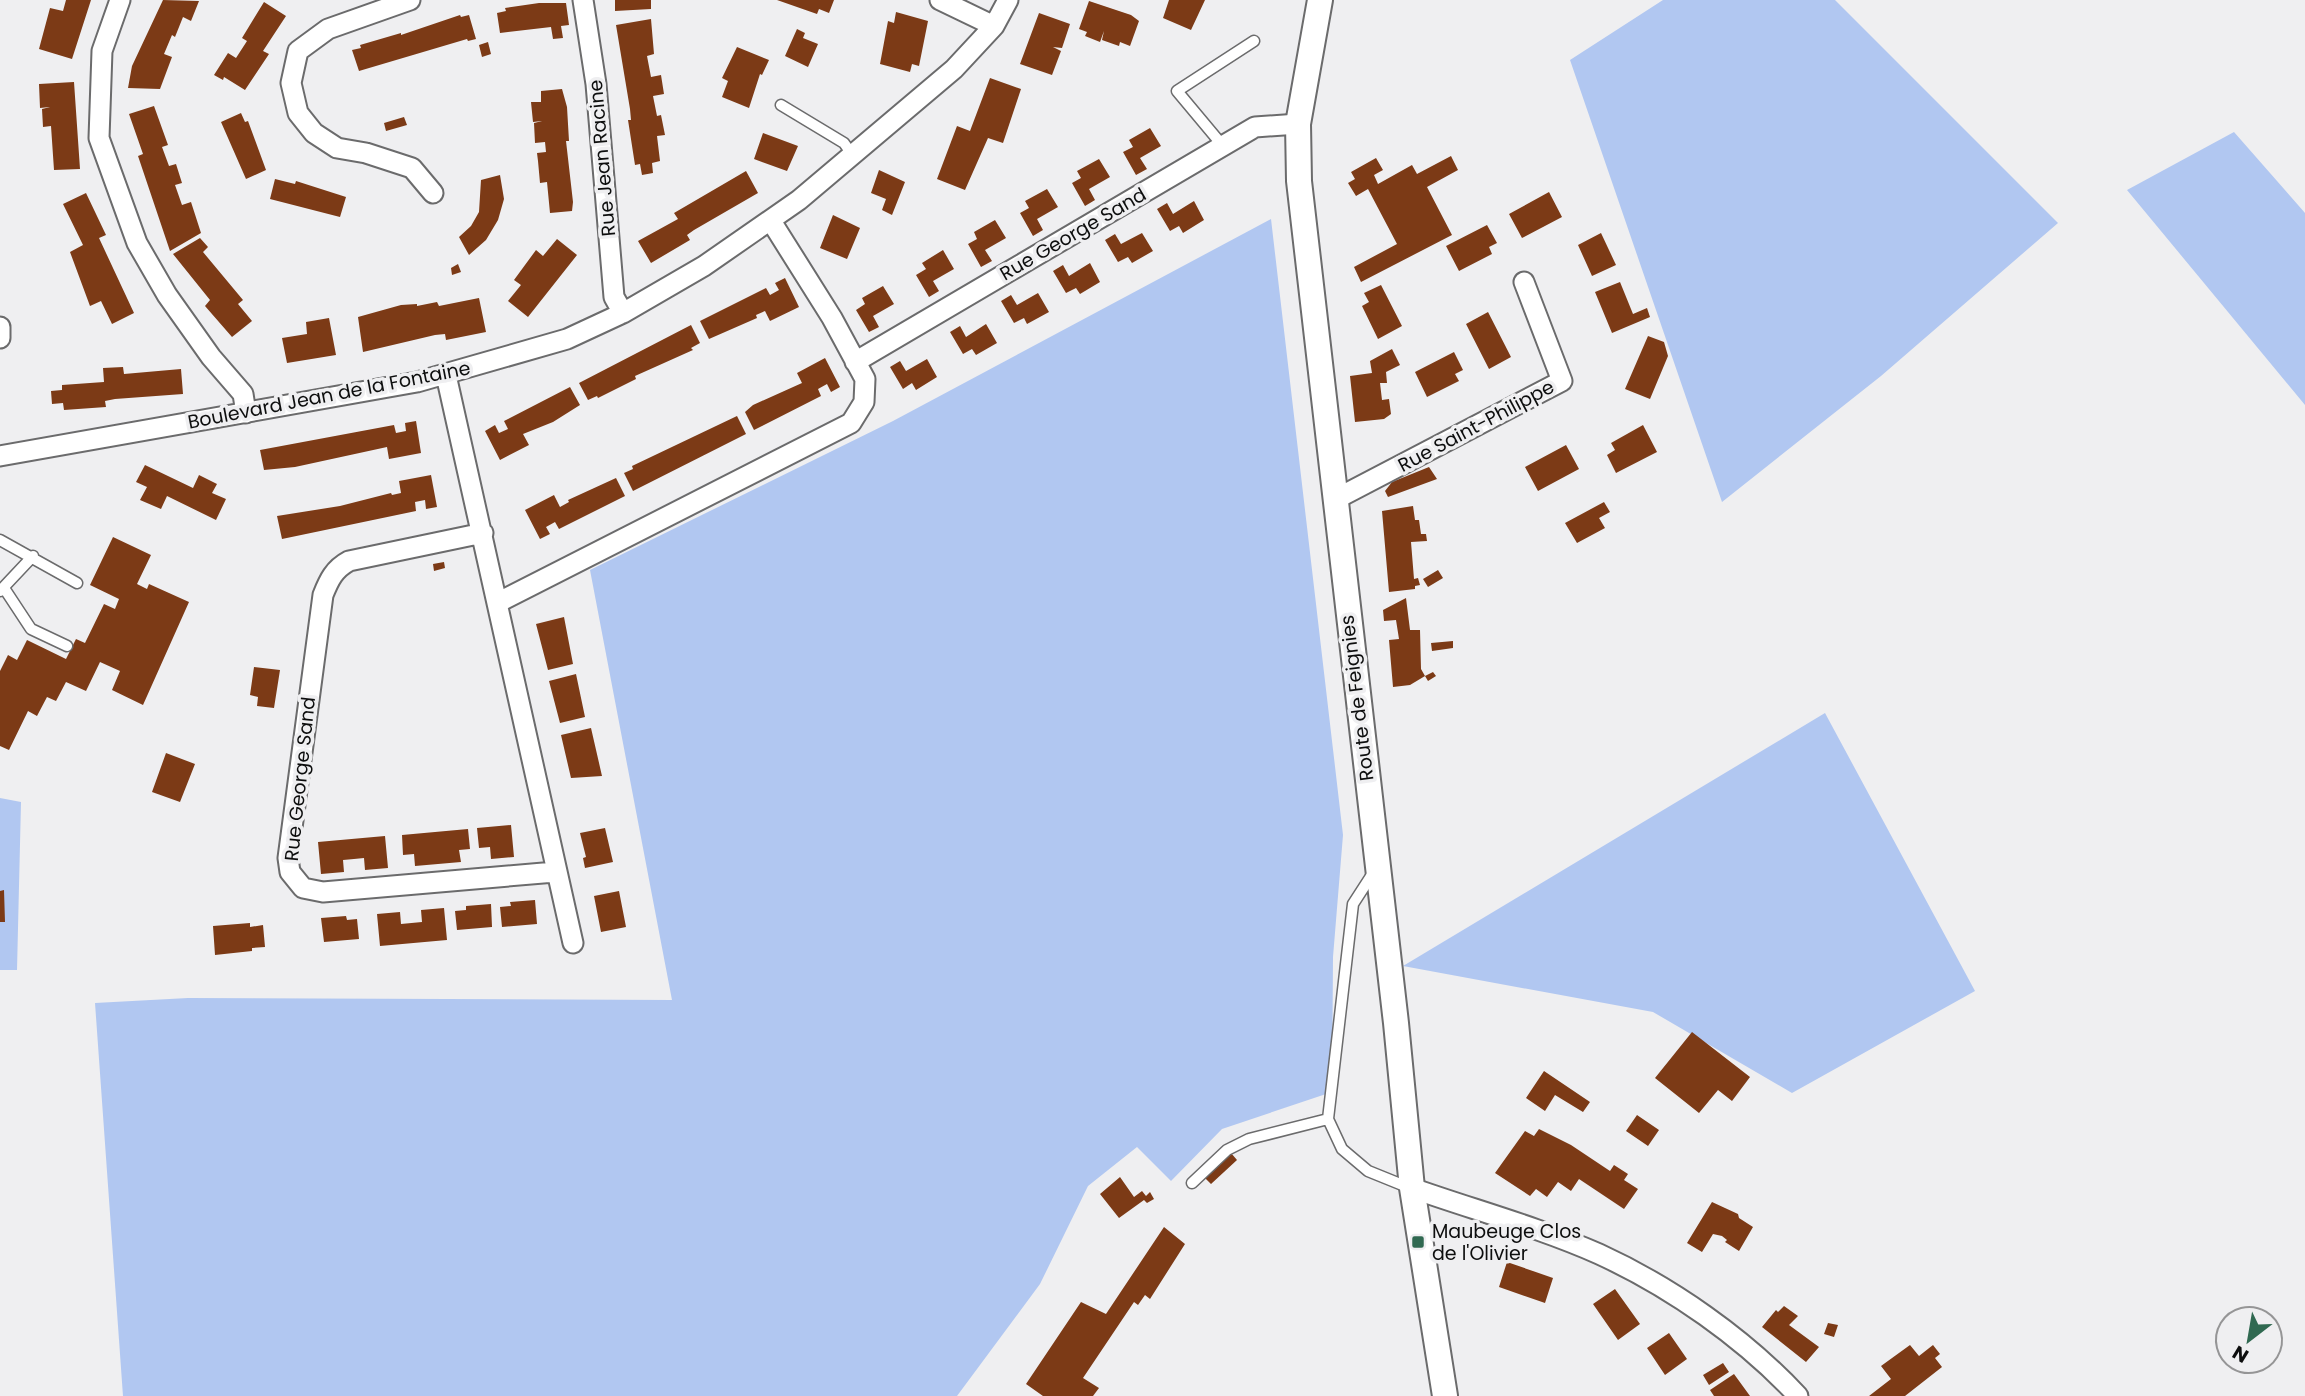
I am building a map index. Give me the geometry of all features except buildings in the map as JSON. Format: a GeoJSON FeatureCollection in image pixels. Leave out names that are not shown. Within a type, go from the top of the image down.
{"type":"FeatureCollection","features":[{"type":"Feature","properties":{"kind":"street"},"geometry":{"type":"LineString","coordinates":[[120,0],[102,51],[99,138],[137,243],[167,295],[211,357],[243,394],[246,413]]}},
{"type":"Feature","properties":{"kind":"street"},"geometry":{"type":"LineString","coordinates":[[410,0],[328,29],[299,51],[291,83],[299,113],[314,133],[337,148],[366,153],[412,168],[433,192]]}},
{"type":"Feature","properties":{"kind":"street","name":"Rue Jean Racine"},"geometry":{"type":"LineString","coordinates":[[583,0],[596,84],[614,297],[623,313]]}},
{"type":"Feature","properties":{"kind":"street"},"geometry":{"type":"LineString","coordinates":[[940,0],[994,26]]}},
{"type":"Feature","properties":{"kind":"street","name":"Boulevard Jean de la Fontaine"},"geometry":{"type":"LineString","coordinates":[[0,456],[446,375],[567,339],[648,302],[771,221],[954,69],[994,26],[1009,0]]}},
{"type":"Feature","properties":{"kind":"street","name":"Route de Feignies"},"geometry":{"type":"LineString","coordinates":[[1320,0],[1298,124],[1298,181],[1412,1188],[1445,1396]]}},
{"type":"Feature","properties":{"kind":"street","name":"Rue George Sand"},"geometry":{"type":"LineString","coordinates":[[855,362],[1255,127],[1298,124]]}},
{"type":"Feature","properties":{"kind":"street"},"geometry":{"type":"LineString","coordinates":[[497,603],[851,423],[864,402],[865,379],[832,318],[771,221]]}},
{"type":"Feature","properties":{"kind":"street","name":"Rue Saint-Philippe"},"geometry":{"type":"LineString","coordinates":[[1334,500],[1562,381],[1524,282]]}},
{"type":"Feature","properties":{"kind":"street"},"geometry":{"type":"LineString","coordinates":[[0,327],[0,338]]}},
{"type":"Feature","properties":{"kind":"street"},"geometry":{"type":"LineString","coordinates":[[446,375],[573,943]]}},
{"type":"Feature","properties":{"kind":"street","name":"Rue George Sand"},"geometry":{"type":"LineString","coordinates":[[483,533],[349,561],[338,567],[330,579],[323,595],[288,858],[290,872],[303,888],[323,892],[555,872]]}},
{"type":"Feature","properties":{"kind":"street"},"geometry":{"type":"LineString","coordinates":[[1412,1188],[1539,1230],[1600,1255],[1676,1298],[1724,1330],[1798,1396]]}},
{"type":"Feature","properties":{"kind":"lane"},"geometry":{"type":"LineString","coordinates":[[1223,146],[1177,91],[1254,41]]}},
{"type":"Feature","properties":{"kind":"lane"},"geometry":{"type":"LineString","coordinates":[[781,105],[844,144],[851,153]]}},
{"type":"Feature","properties":{"kind":"lane"},"geometry":{"type":"LineString","coordinates":[[0,540],[33,556],[77,583]]}},
{"type":"Feature","properties":{"kind":"lane"},"geometry":{"type":"LineString","coordinates":[[33,556],[2,589],[31,629],[67,646]]}},
{"type":"Feature","properties":{"kind":"lane"},"geometry":{"type":"LineString","coordinates":[[1377,866],[1353,904],[1328,1119],[1342,1149],[1368,1171],[1412,1188]]}},
{"type":"Feature","properties":{"kind":"lane"},"geometry":{"type":"LineString","coordinates":[[1192,1183],[1227,1150],[1249,1139],[1328,1119]]}},
{"type":"Feature","properties":{"kind":"shaded area"},"geometry":{"type":"Polygon","coordinates":[[[1663,0],[1835,0],[2058,223],[1881,376],[1722,502],[1570,60],[1663,0]]]}},
{"type":"Feature","properties":{"kind":"shaded area"},"geometry":{"type":"Polygon","coordinates":[[[2234,132],[2305,213],[2305,405],[2127,190],[2234,132]]]}},
{"type":"Feature","properties":{"kind":"shaded area"},"geometry":{"type":"Polygon","coordinates":[[[1271,219],[1343,835],[1333,957],[1332,1092],[1222,1129],[1171,1181],[1137,1147],[1088,1186],[1040,1284],[957,1396],[123,1396],[95,1003],[188,998],[672,1000],[590,570],[893,421],[1271,219]]]}},
{"type":"Feature","properties":{"kind":"shaded area"},"geometry":{"type":"Polygon","coordinates":[[[1825,713],[1975,991],[1792,1093],[1653,1012],[1403,966],[1825,713]]]}},
{"type":"Feature","properties":{"kind":"shaded area"},"geometry":{"type":"Polygon","coordinates":[[[0,798],[21,802],[17,970],[0,970],[0,798]]]}},
{"type":"Feature","properties":{"kind":"place","name":"Maubeuge Clos de l'Olivier"},"geometry":{"type":"Point","coordinates":[1418,1242]}}]}
